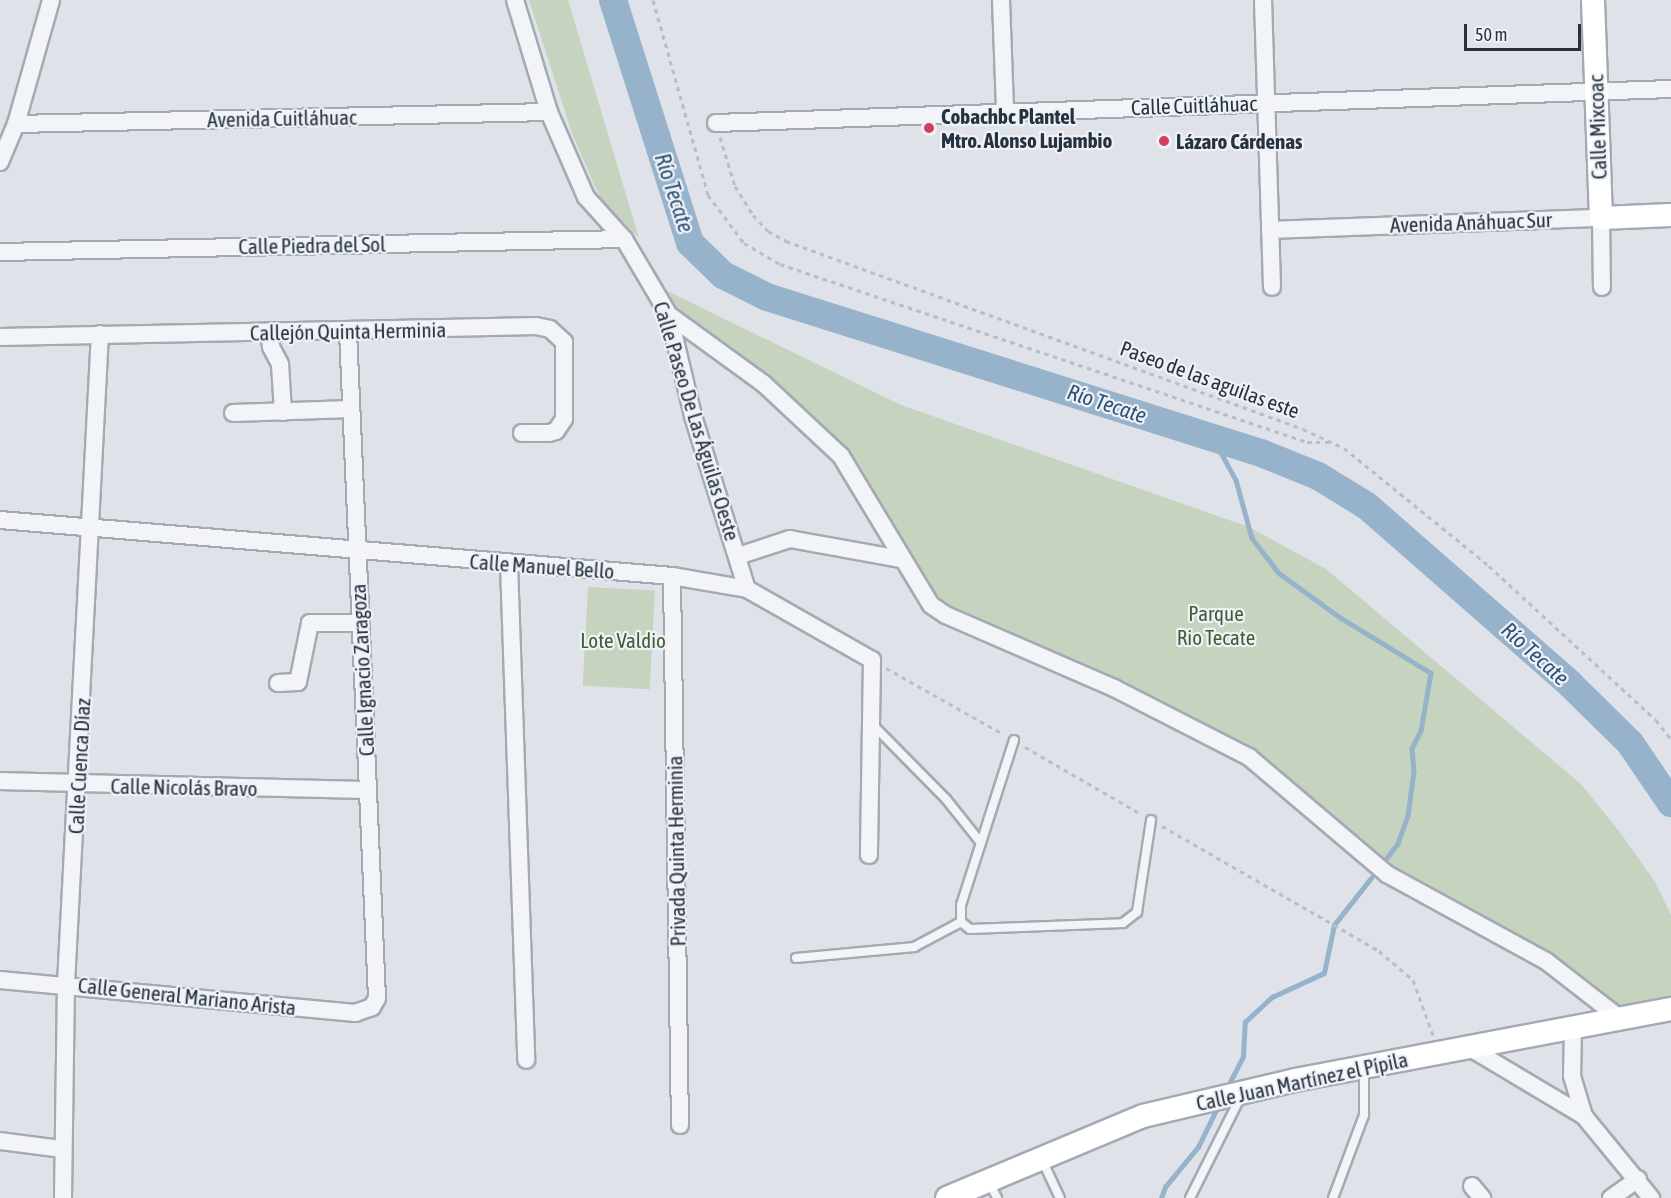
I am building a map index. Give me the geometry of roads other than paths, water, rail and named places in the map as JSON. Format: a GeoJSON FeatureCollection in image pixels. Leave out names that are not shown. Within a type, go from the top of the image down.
{"type":"FeatureCollection","features":[{"type":"Feature","properties":{"kind":"main road","name":"Calle Mixcoac"},"geometry":{"type":"LineString","coordinates":[[1593,0],[1601,218]]}},
{"type":"Feature","properties":{"kind":"main road","name":"Avenida Anáhuac Sur"},"geometry":{"type":"LineString","coordinates":[[1601,218],[1671,215]]}},
{"type":"Feature","properties":{"kind":"main road","name":"Calle Juan Martínez el Pípila"},"geometry":{"type":"LineString","coordinates":[[947,1198],[992,1189],[1040,1157],[1143,1116],[1364,1067],[1665,1011]]}},
{"type":"Feature","properties":{"kind":"street"},"geometry":{"type":"LineString","coordinates":[[0,162],[16,124],[51,0]]}},
{"type":"Feature","properties":{"kind":"street","name":"Calle Paseo De Las Águilas Oeste"},"geometry":{"type":"LineString","coordinates":[[515,0],[549,112],[586,197],[624,239],[669,315],[693,416],[747,589]]}},
{"type":"Feature","properties":{"kind":"street"},"geometry":{"type":"LineString","coordinates":[[1001,0],[1005,110]]}},
{"type":"Feature","properties":{"kind":"street"},"geometry":{"type":"LineString","coordinates":[[1263,0],[1272,287]]}},
{"type":"Feature","properties":{"kind":"street","name":"Calle Cuitláhuac"},"geometry":{"type":"LineString","coordinates":[[716,123],[1005,110],[1671,89]]}},
{"type":"Feature","properties":{"kind":"street","name":"Avenida Cuitláhuac"},"geometry":{"type":"LineString","coordinates":[[16,124],[549,112]]}},
{"type":"Feature","properties":{"kind":"street"},"geometry":{"type":"LineString","coordinates":[[1601,218],[1602,287]]}},
{"type":"Feature","properties":{"kind":"street","name":"Avenida Anáhuac Sur"},"geometry":{"type":"LineString","coordinates":[[1270,230],[1601,218]]}},
{"type":"Feature","properties":{"kind":"street","name":"Calle Piedra del Sol"},"geometry":{"type":"LineString","coordinates":[[0,252],[624,239]]}},
{"type":"Feature","properties":{"kind":"street"},"geometry":{"type":"LineString","coordinates":[[669,315],[764,384],[841,456],[931,605],[946,615],[1113,688],[1249,756],[1387,874],[1546,961],[1622,1020]]}},
{"type":"Feature","properties":{"kind":"street","name":"Callejón Quinta Herminia"},"geometry":{"type":"LineString","coordinates":[[0,337],[536,326],[550,329],[564,342],[566,351],[564,419],[556,431],[522,433]]}},
{"type":"Feature","properties":{"kind":"street","name":"Calle Ignacio Zaragoza"},"geometry":{"type":"LineString","coordinates":[[348,331],[367,790],[379,987],[372,1007]]}},
{"type":"Feature","properties":{"kind":"street"},"geometry":{"type":"LineString","coordinates":[[269,332],[271,347],[280,364],[283,412]]}},
{"type":"Feature","properties":{"kind":"street","name":"Calle Cuenca Díaz"},"geometry":{"type":"LineString","coordinates":[[63,1198],[66,984],[92,529],[100,334]]}},
{"type":"Feature","properties":{"kind":"street"},"geometry":{"type":"LineString","coordinates":[[233,413],[351,409]]}},
{"type":"Feature","properties":{"kind":"street","name":"Calle Manuel Bello"},"geometry":{"type":"LineString","coordinates":[[0,520],[509,565],[672,576],[747,589],[872,660],[870,722]]}},
{"type":"Feature","properties":{"kind":"street"},"geometry":{"type":"LineString","coordinates":[[738,556],[790,539],[902,559]]}},
{"type":"Feature","properties":{"kind":"street"},"geometry":{"type":"LineString","coordinates":[[509,565],[526,1060]]}},
{"type":"Feature","properties":{"kind":"street","name":"Privada Quinta Herminia"},"geometry":{"type":"LineString","coordinates":[[672,576],[680,1125]]}},
{"type":"Feature","properties":{"kind":"street"},"geometry":{"type":"LineString","coordinates":[[278,683],[298,682],[310,623],[360,623]]}},
{"type":"Feature","properties":{"kind":"street"},"geometry":{"type":"LineString","coordinates":[[869,855],[870,722]]}},
{"type":"Feature","properties":{"kind":"street","name":"Calle Nicolás Bravo"},"geometry":{"type":"LineString","coordinates":[[0,781],[78,785],[367,790]]}},
{"type":"Feature","properties":{"kind":"street","name":"Calle General Mariano Arista"},"geometry":{"type":"LineString","coordinates":[[0,980],[66,984],[355,1013],[372,1007]]}},
{"type":"Feature","properties":{"kind":"street"},"geometry":{"type":"LineString","coordinates":[[1573,1029],[1572,1076],[1584,1116]]}},
{"type":"Feature","properties":{"kind":"street"},"geometry":{"type":"LineString","coordinates":[[1470,1048],[1584,1116],[1638,1179],[1651,1198]]}},
{"type":"Feature","properties":{"kind":"street"},"geometry":{"type":"LineString","coordinates":[[0,1141],[62,1149]]}},
{"type":"Feature","properties":{"kind":"street"},"geometry":{"type":"LineString","coordinates":[[1611,1198],[1638,1179]]}},
{"type":"Feature","properties":{"kind":"lane"},"geometry":{"type":"LineString","coordinates":[[870,722],[946,799],[981,843]]}},
{"type":"Feature","properties":{"kind":"lane"},"geometry":{"type":"LineString","coordinates":[[961,922],[961,905],[1014,740]]}},
{"type":"Feature","properties":{"kind":"lane"},"geometry":{"type":"LineString","coordinates":[[961,922],[970,929],[1123,923],[1137,912],[1151,820]]}},
{"type":"Feature","properties":{"kind":"lane"},"geometry":{"type":"LineString","coordinates":[[796,958],[914,947],[961,922]]}},
{"type":"Feature","properties":{"kind":"lane"},"geometry":{"type":"LineString","coordinates":[[1333,1198],[1364,1115],[1364,1067]]}},
{"type":"Feature","properties":{"kind":"lane"},"geometry":{"type":"LineString","coordinates":[[1190,1198],[1242,1093]]}},
{"type":"Feature","properties":{"kind":"lane"},"geometry":{"type":"LineString","coordinates":[[1040,1157],[1060,1198]]}},
{"type":"Feature","properties":{"kind":"waterway","name":"Río Tecate"},"geometry":{"type":"LineString","coordinates":[[613,0],[690,243],[723,275],[767,297],[1261,453],[1318,476],[1367,506],[1570,684],[1630,743],[1671,803]]}},
{"type":"Feature","properties":{"kind":"waterway"},"geometry":{"type":"LineString","coordinates":[[1213,438],[1236,480],[1252,538],[1279,573],[1341,618],[1431,673],[1421,731],[1412,749],[1414,771],[1408,816],[1398,844],[1387,858]]}},
{"type":"Feature","properties":{"kind":"waterway"},"geometry":{"type":"LineString","coordinates":[[1230,1082],[1243,1056],[1245,1022],[1272,997],[1324,973],[1334,925],[1371,878]]}},
{"type":"Feature","properties":{"kind":"waterway"},"geometry":{"type":"LineString","coordinates":[[1161,1198],[1165,1187],[1198,1147],[1215,1112]]}},
{"type":"Feature","properties":{"kind":"place","name":"Cobachbc Plantel Mtro. Alonso Lujambio"},"geometry":{"type":"Point","coordinates":[929,128]}},
{"type":"Feature","properties":{"kind":"place","name":"Lázaro Cárdenas"},"geometry":{"type":"Point","coordinates":[1164,141]}},
{"type":"Feature","properties":{"kind":"park label","name":"Parque Rio Tecate"},"geometry":{"type":"Point","coordinates":[1216,625]}},
{"type":"Feature","properties":{"kind":"park label","name":"Lote Valdio"},"geometry":{"type":"Point","coordinates":[623,640]}}]}
